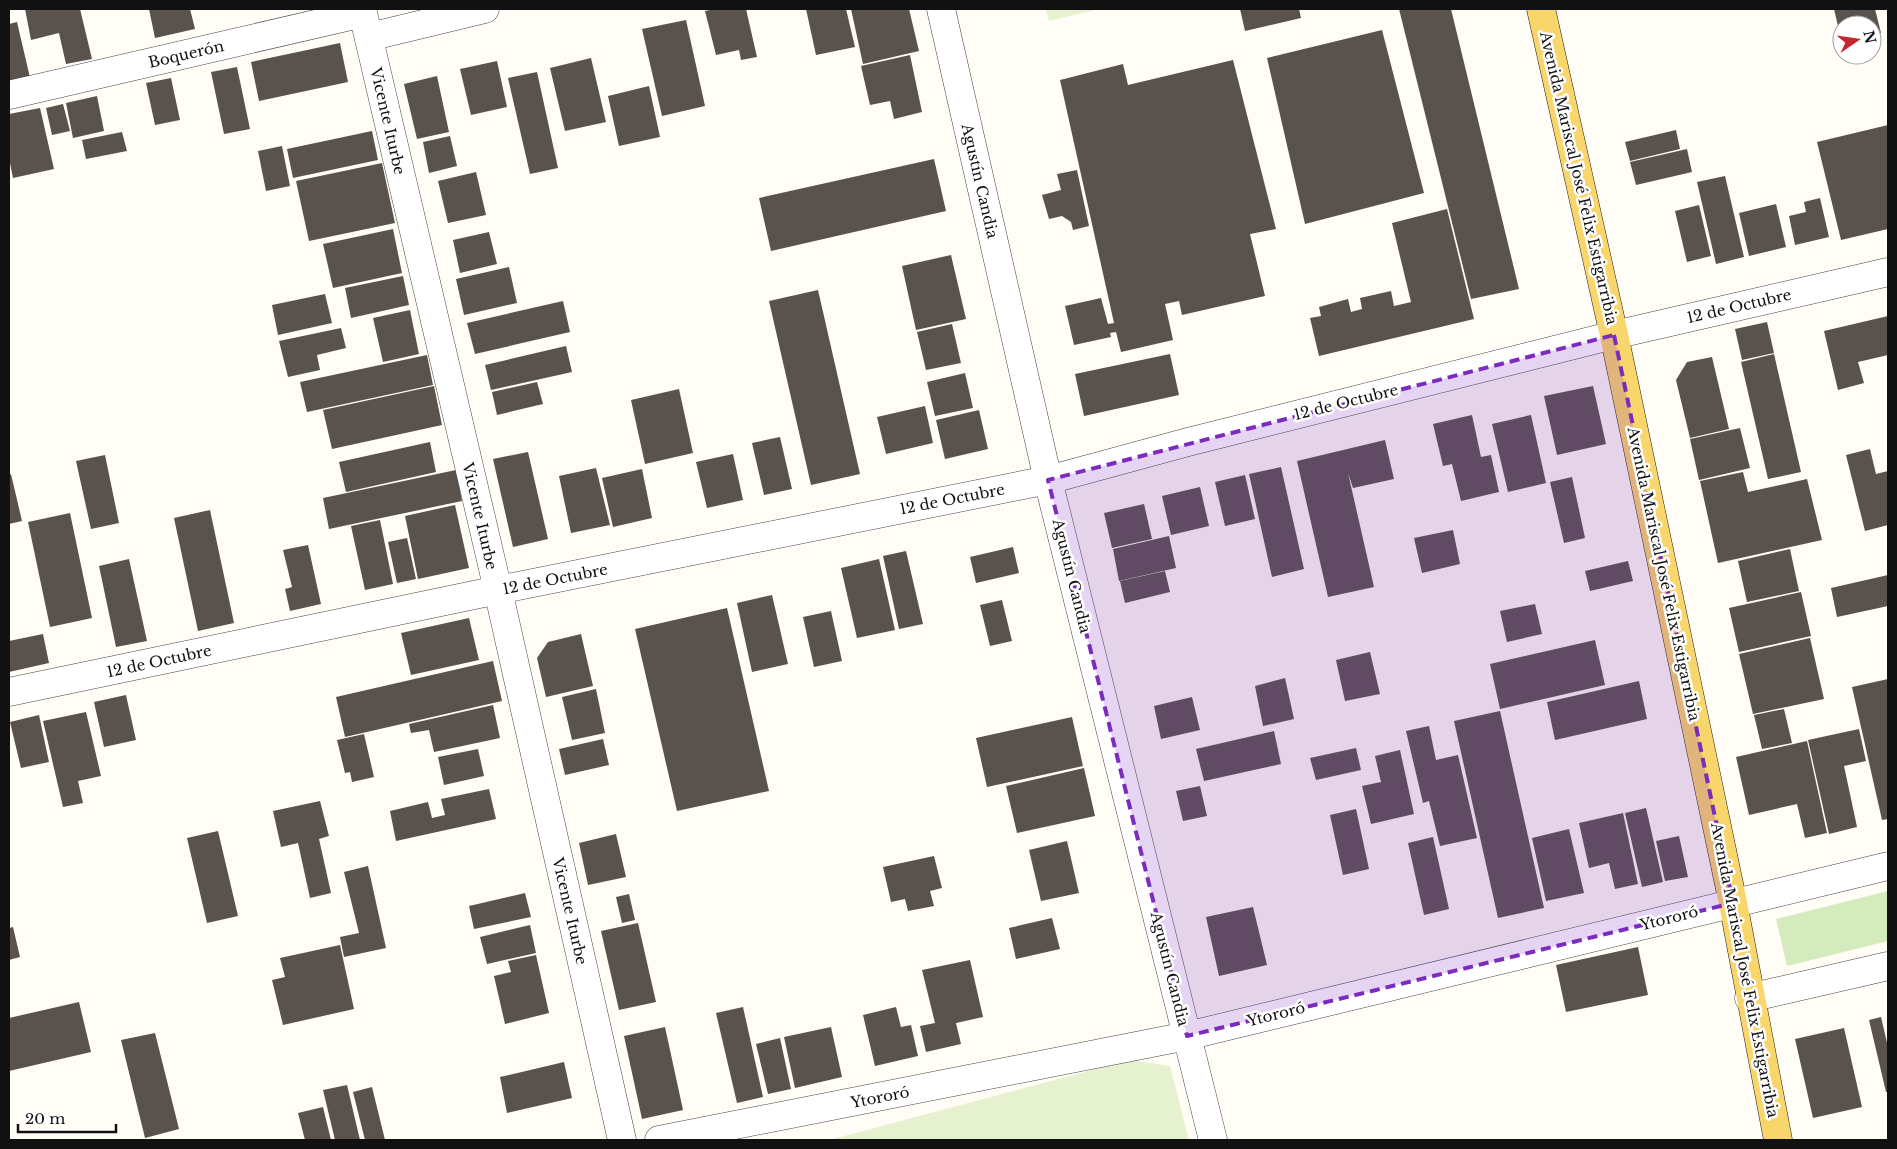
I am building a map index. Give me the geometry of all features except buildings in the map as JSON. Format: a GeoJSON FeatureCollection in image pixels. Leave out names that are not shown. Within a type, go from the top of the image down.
{"type":"FeatureCollection","features":[{"type":"Feature","properties":{"kind":"main road","name":"Avenida Mariscal José Felix Estigarribia"},"geometry":{"type":"LineString","coordinates":[[1541,9],[1614,335],[1733,903],[1749,998],[1778,1140]]}},
{"type":"Feature","properties":{"kind":"street","name":"Boquerón"},"geometry":{"type":"LineString","coordinates":[[9,95],[364,20],[484,9]]}},
{"type":"Feature","properties":{"kind":"street","name":"Agustín Candia"},"geometry":{"type":"LineString","coordinates":[[941,9],[1048,480],[1214,1140]]}},
{"type":"Feature","properties":{"kind":"street","name":"Vicente Iturbe"},"geometry":{"type":"LineString","coordinates":[[364,20],[498,590],[622,1140]]}},
{"type":"Feature","properties":{"kind":"street","name":"12 de Octubre"},"geometry":{"type":"LineString","coordinates":[[9,692],[498,590],[1048,480],[1188,442],[1614,335],[1888,272]]}},
{"type":"Feature","properties":{"kind":"street","name":"Ytororó"},"geometry":{"type":"LineString","coordinates":[[659,1140],[1187,1036],[1888,866]]}},
{"type":"Feature","properties":{"kind":"street"},"geometry":{"type":"LineString","coordinates":[[1749,998],[1888,966]]}},
{"type":"Feature","properties":{"kind":"highlighted area"},"geometry":{"type":"Polygon","coordinates":[[[1614,335],[1733,903],[1187,1036],[1048,480],[1614,335]]]}},
{"type":"Feature","properties":{"kind":"green space"},"geometry":{"type":"Polygon","coordinates":[[[1046,9],[1099,9],[1049,21],[1046,9]]]}},
{"type":"Feature","properties":{"kind":"green space"},"geometry":{"type":"Polygon","coordinates":[[[1888,891],[1888,941],[1787,966],[1776,919],[1888,891]]]}},
{"type":"Feature","properties":{"kind":"green space"},"geometry":{"type":"Polygon","coordinates":[[[1130,1060],[1170,1066],[1189,1140],[829,1140],[1130,1060]]]}}]}
